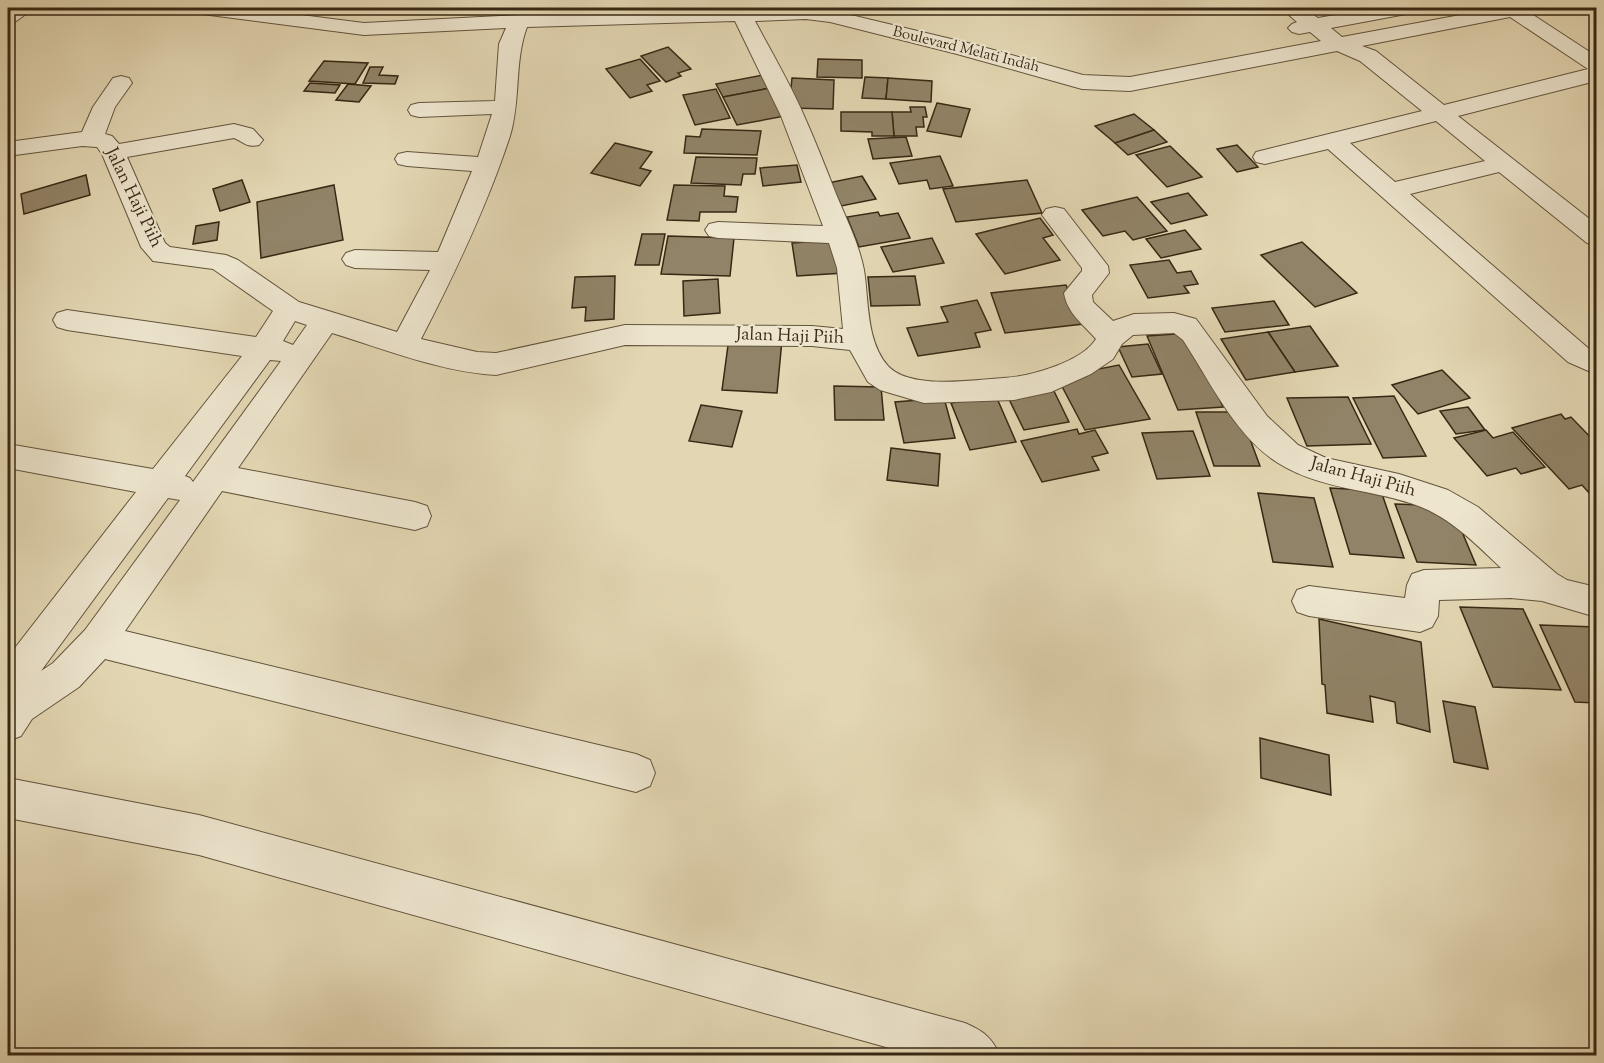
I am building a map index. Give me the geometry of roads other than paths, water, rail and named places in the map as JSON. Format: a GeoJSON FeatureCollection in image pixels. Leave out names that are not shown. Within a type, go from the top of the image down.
{"type":"FeatureCollection","features":[{"type":"Feature","properties":{"kind":"street"},"geometry":{"type":"LineString","coordinates":[[8,18],[24,8]]}},
{"type":"Feature","properties":{"kind":"street","name":"Boulevard Melati Indah"},"geometry":{"type":"LineString","coordinates":[[202,8],[331,27],[364,29],[425,28],[519,21],[742,15],[817,14],[879,19],[1082,82],[1130,84],[1338,44],[1365,48],[1508,10]]}},
{"type":"Feature","properties":{"kind":"street"},"geometry":{"type":"LineString","coordinates":[[1291,8],[1338,20],[1406,8]]}},
{"type":"Feature","properties":{"kind":"street"},"geometry":{"type":"LineString","coordinates":[[1508,10],[1596,65]]}},
{"type":"Feature","properties":{"kind":"street"},"geometry":{"type":"LineString","coordinates":[[742,15],[793,116],[840,235],[850,268],[859,341]]}},
{"type":"Feature","properties":{"kind":"street"},"geometry":{"type":"LineString","coordinates":[[1279,33],[1317,16]]}},
{"type":"Feature","properties":{"kind":"street"},"geometry":{"type":"LineString","coordinates":[[1317,16],[1338,44]]}},
{"type":"Feature","properties":{"kind":"street"},"geometry":{"type":"LineString","coordinates":[[1338,20],[1365,48],[1440,113],[1596,237]]}},
{"type":"Feature","properties":{"kind":"street"},"geometry":{"type":"LineString","coordinates":[[404,345],[448,261],[498,136],[506,107],[510,44],[519,21]]}},
{"type":"Feature","properties":{"kind":"street"},"geometry":{"type":"LineString","coordinates":[[1082,82],[1117,70],[1221,46]]}},
{"type":"Feature","properties":{"kind":"street"},"geometry":{"type":"LineString","coordinates":[[1265,157],[1596,74]]}},
{"type":"Feature","properties":{"kind":"street"},"geometry":{"type":"LineString","coordinates":[[121,83],[104,107],[102,145],[234,130],[245,134],[251,140]]}},
{"type":"Feature","properties":{"kind":"street"},"geometry":{"type":"LineString","coordinates":[[419,110],[506,107]]}},
{"type":"Feature","properties":{"kind":"street"},"geometry":{"type":"LineString","coordinates":[[1332,140],[1578,356],[1596,361]]}},
{"type":"Feature","properties":{"kind":"street","name":"Jalan Haji Piih"},"geometry":{"type":"LineString","coordinates":[[8,149],[102,145],[131,197],[158,253],[166,256],[208,259],[229,266],[289,309],[465,362],[486,364],[531,357],[585,342],[625,335],[812,336],[859,341],[878,374],[890,382],[924,392],[945,393],[1014,389],[1041,384],[1081,366],[1103,352],[1112,337],[1123,328],[1134,324],[1160,322],[1186,326],[1256,424],[1287,454],[1318,467],[1403,488],[1453,507],[1488,533],[1546,586],[1596,602]]}},
{"type":"Feature","properties":{"kind":"street"},"geometry":{"type":"LineString","coordinates":[[407,159],[486,165]]}},
{"type":"Feature","properties":{"kind":"street"},"geometry":{"type":"LineString","coordinates":[[1391,191],[1503,164]]}},
{"type":"Feature","properties":{"kind":"street"},"geometry":{"type":"LineString","coordinates":[[1055,215],[1095,266],[1096,273],[1078,293],[1080,305],[1112,337]]}},
{"type":"Feature","properties":{"kind":"street"},"geometry":{"type":"LineString","coordinates":[[718,230],[840,235]]}},
{"type":"Feature","properties":{"kind":"street"},"geometry":{"type":"LineString","coordinates":[[355,259],[448,261]]}},
{"type":"Feature","properties":{"kind":"street"},"geometry":{"type":"LineString","coordinates":[[13,715],[16,664],[161,484],[264,347],[289,309]]}},
{"type":"Feature","properties":{"kind":"street"},"geometry":{"type":"LineString","coordinates":[[67,320],[302,354]]}},
{"type":"Feature","properties":{"kind":"street"},"geometry":{"type":"LineString","coordinates":[[13,715],[66,675],[98,641],[325,321]]}},
{"type":"Feature","properties":{"kind":"street"},"geometry":{"type":"LineString","coordinates":[[8,456],[161,484],[210,484],[415,516]]}},
{"type":"Feature","properties":{"kind":"street"},"geometry":{"type":"LineString","coordinates":[[1309,601],[1420,616],[1424,585],[1511,583],[1546,586]]}},
{"type":"Feature","properties":{"kind":"street"},"geometry":{"type":"LineString","coordinates":[[98,641],[636,773]]}},
{"type":"Feature","properties":{"kind":"street"},"geometry":{"type":"LineString","coordinates":[[16,664],[66,675]]}},
{"type":"Feature","properties":{"kind":"street"},"geometry":{"type":"LineString","coordinates":[[8,798],[199,835],[965,1046],[977,1056]]}}]}
